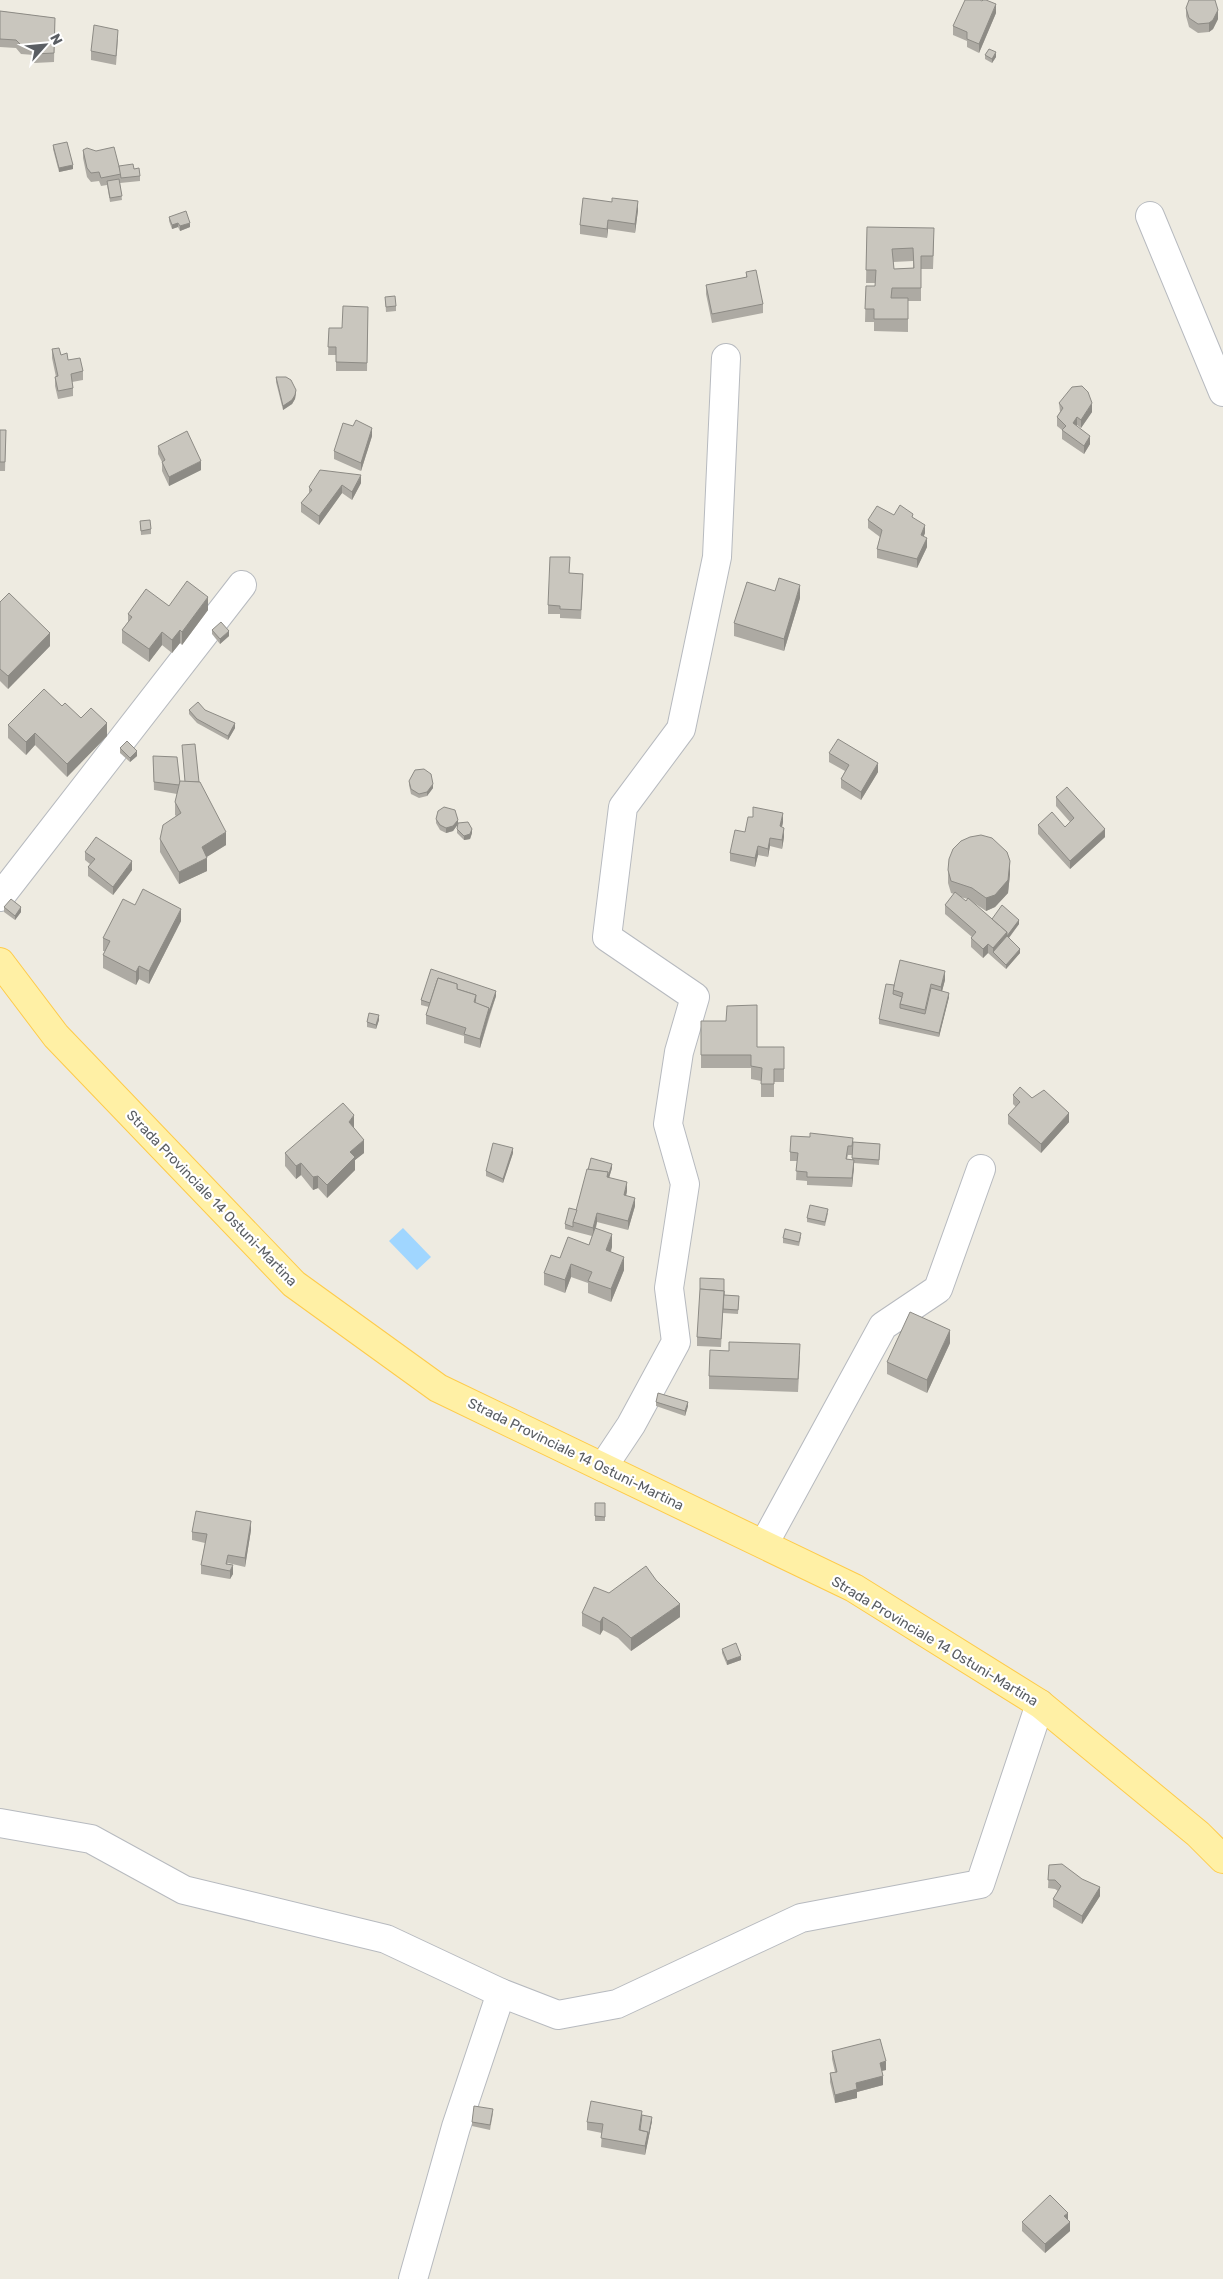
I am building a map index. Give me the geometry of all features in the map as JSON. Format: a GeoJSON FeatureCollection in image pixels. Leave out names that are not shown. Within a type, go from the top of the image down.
{"type":"FeatureCollection","features":[{"type":"Feature","properties":{"kind":"main road","name":"Strada Provinciale 14 Ostuni-Martina"},"geometry":{"type":"LineString","coordinates":[[0,962],[56,1036],[294,1284],[438,1388],[854,1588],[1040,1704],[1198,1834],[1223,1859]]}},
{"type":"Feature","properties":{"kind":"street"},"geometry":{"type":"LineString","coordinates":[[1150,216],[1223,392]]}},
{"type":"Feature","properties":{"kind":"street"},"geometry":{"type":"LineString","coordinates":[[603,1467],[632,1424],[676,1342],[669,1288],[685,1184],[668,1124],[679,1052],[695,997],[607,937],[623,807],[681,729],[717,557],[726,358]]}},
{"type":"Feature","properties":{"kind":"street"},"geometry":{"type":"LineString","coordinates":[[0,897],[242,585]]}},
{"type":"Feature","properties":{"kind":"street"},"geometry":{"type":"LineString","coordinates":[[764,1544],[883,1326],[938,1289],[981,1169]]}},
{"type":"Feature","properties":{"kind":"street"},"geometry":{"type":"LineString","coordinates":[[0,1823],[91,1838],[184,1890],[386,1939],[500,1993],[558,2015],[617,2004],[801,1918],[980,1884],[1040,1704]]}},
{"type":"Feature","properties":{"kind":"street"},"geometry":{"type":"LineString","coordinates":[[413,2279],[456,2127],[500,1993]]}},
{"type":"Feature","properties":{"kind":"water"},"geometry":{"type":"Polygon","coordinates":[[[403,1228],[431,1257],[417,1270],[389,1241],[403,1228]]]}},
{"type":"Feature","properties":{"kind":"building"},"geometry":{"type":"Polygon","coordinates":[[[965,0],[986,0],[996,4],[979,44],[967,39],[967,32],[953,26],[965,0]]]}},
{"type":"Feature","properties":{"kind":"building"},"geometry":{"type":"Polygon","coordinates":[[[1189,0],[1215,0],[1218,10],[1213,20],[1209,23],[1198,24],[1189,18],[1186,8],[1189,0]]]}},
{"type":"Feature","properties":{"kind":"building"},"geometry":{"type":"Polygon","coordinates":[[[0,11],[55,18],[54,53],[34,54],[34,46],[21,45],[16,40],[0,39],[0,11]]]}},
{"type":"Feature","properties":{"kind":"building"},"geometry":{"type":"Polygon","coordinates":[[[94,25],[118,30],[116,56],[91,51],[94,25]]]}},
{"type":"Feature","properties":{"kind":"building"},"geometry":{"type":"Polygon","coordinates":[[[989,49],[996,52],[992,59],[985,55],[989,49]]]}},
{"type":"Feature","properties":{"kind":"building"},"geometry":{"type":"Polygon","coordinates":[[[67,142],[73,165],[59,168],[53,145],[67,142]]]}},
{"type":"Feature","properties":{"kind":"building"},"geometry":{"type":"Polygon","coordinates":[[[114,147],[121,174],[101,178],[99,172],[91,173],[87,168],[83,150],[87,148],[96,151],[114,147]]]}},
{"type":"Feature","properties":{"kind":"building"},"geometry":{"type":"Polygon","coordinates":[[[133,164],[134,169],[139,168],[140,176],[121,178],[119,166],[133,164]]]}},
{"type":"Feature","properties":{"kind":"building"},"geometry":{"type":"Polygon","coordinates":[[[119,179],[122,196],[110,198],[107,181],[119,179]]]}},
{"type":"Feature","properties":{"kind":"building"},"geometry":{"type":"Polygon","coordinates":[[[583,198],[612,202],[612,198],[638,201],[635,224],[608,220],[607,229],[580,225],[583,198]]]}},
{"type":"Feature","properties":{"kind":"building"},"geometry":{"type":"Polygon","coordinates":[[[186,211],[190,223],[180,226],[178,223],[172,225],[169,217],[186,211]]]}},
{"type":"Feature","properties":{"kind":"building"},"geometry":{"type":"Polygon","coordinates":[[[867,227],[934,228],[933,256],[921,256],[921,288],[892,288],[891,298],[908,298],[908,319],[874,319],[874,309],[865,309],[866,286],[875,286],[876,270],[866,270],[867,227]],[[913,248],[892,249],[894,269],[914,268],[913,248]]]}},
{"type":"Feature","properties":{"kind":"building"},"geometry":{"type":"Polygon","coordinates":[[[756,270],[763,304],[712,314],[706,285],[747,277],[746,272],[756,270]]]}},
{"type":"Feature","properties":{"kind":"building"},"geometry":{"type":"Polygon","coordinates":[[[395,296],[396,306],[386,307],[385,297],[395,296]]]}},
{"type":"Feature","properties":{"kind":"building"},"geometry":{"type":"Polygon","coordinates":[[[343,306],[368,307],[367,363],[336,362],[336,347],[328,347],[329,328],[342,328],[343,306]]]}},
{"type":"Feature","properties":{"kind":"building"},"geometry":{"type":"Polygon","coordinates":[[[59,348],[61,355],[67,353],[68,360],[80,358],[83,371],[71,374],[73,388],[58,391],[55,377],[58,376],[52,349],[59,348]]]}},
{"type":"Feature","properties":{"kind":"building"},"geometry":{"type":"Polygon","coordinates":[[[276,377],[286,377],[291,380],[296,390],[292,400],[283,406],[276,377]]]}},
{"type":"Feature","properties":{"kind":"building"},"geometry":{"type":"Polygon","coordinates":[[[1082,386],[1088,392],[1092,403],[1081,420],[1077,417],[1073,423],[1090,436],[1084,446],[1062,430],[1066,426],[1057,417],[1063,408],[1059,403],[1072,387],[1082,386]]]}},
{"type":"Feature","properties":{"kind":"building"},"geometry":{"type":"Polygon","coordinates":[[[356,420],[372,428],[361,463],[334,451],[343,423],[353,426],[356,420]]]}},
{"type":"Feature","properties":{"kind":"building"},"geometry":{"type":"Polygon","coordinates":[[[0,430],[6,430],[5,462],[0,462],[0,430]]]}},
{"type":"Feature","properties":{"kind":"building"},"geometry":{"type":"Polygon","coordinates":[[[187,431],[201,461],[169,477],[162,462],[165,460],[158,446],[187,431]]]}},
{"type":"Feature","properties":{"kind":"building"},"geometry":{"type":"Polygon","coordinates":[[[320,470],[361,475],[352,492],[342,485],[319,516],[301,503],[312,490],[309,487],[320,470]]]}},
{"type":"Feature","properties":{"kind":"building"},"geometry":{"type":"Polygon","coordinates":[[[900,505],[913,514],[912,517],[925,525],[921,535],[927,538],[917,559],[877,549],[882,530],[868,520],[877,506],[894,515],[900,505]]]}},
{"type":"Feature","properties":{"kind":"building"},"geometry":{"type":"Polygon","coordinates":[[[150,520],[151,529],[141,531],[140,521],[150,520]]]}},
{"type":"Feature","properties":{"kind":"building"},"geometry":{"type":"Polygon","coordinates":[[[550,557],[570,557],[569,573],[583,574],[581,610],[560,609],[560,606],[548,605],[550,557]]]}},
{"type":"Feature","properties":{"kind":"building"},"geometry":{"type":"Polygon","coordinates":[[[779,578],[800,585],[784,639],[734,623],[747,582],[775,591],[779,578]]]}},
{"type":"Feature","properties":{"kind":"building"},"geometry":{"type":"Polygon","coordinates":[[[187,581],[208,597],[182,632],[180,630],[172,640],[162,632],[149,649],[122,630],[132,617],[128,614],[146,589],[169,606],[187,581]]]}},
{"type":"Feature","properties":{"kind":"building"},"geometry":{"type":"Polygon","coordinates":[[[9,593],[50,633],[8,676],[0,669],[0,602],[9,593]]]}},
{"type":"Feature","properties":{"kind":"building"},"geometry":{"type":"Polygon","coordinates":[[[221,622],[229,631],[220,639],[212,630],[221,622]]]}},
{"type":"Feature","properties":{"kind":"building"},"geometry":{"type":"Polygon","coordinates":[[[44,689],[62,706],[65,703],[81,718],[91,708],[107,723],[67,764],[35,733],[26,742],[8,725],[44,689]]]}},
{"type":"Feature","properties":{"kind":"building"},"geometry":{"type":"Polygon","coordinates":[[[198,702],[205,710],[235,723],[228,736],[197,719],[189,710],[198,702]]]}},
{"type":"Feature","properties":{"kind":"building"},"geometry":{"type":"Polygon","coordinates":[[[838,739],[878,763],[861,792],[841,779],[849,765],[829,753],[838,739]]]}},
{"type":"Feature","properties":{"kind":"building"},"geometry":{"type":"Polygon","coordinates":[[[127,741],[137,751],[130,758],[120,748],[127,741]]]}},
{"type":"Feature","properties":{"kind":"building"},"geometry":{"type":"Polygon","coordinates":[[[195,744],[199,782],[185,782],[182,745],[195,744]]]}},
{"type":"Feature","properties":{"kind":"building"},"geometry":{"type":"Polygon","coordinates":[[[153,756],[177,757],[179,785],[154,782],[153,756]]]}},
{"type":"Feature","properties":{"kind":"building"},"geometry":{"type":"Polygon","coordinates":[[[424,769],[431,774],[433,784],[427,792],[419,794],[411,789],[409,781],[415,770],[424,769]]]}},
{"type":"Feature","properties":{"kind":"building"},"geometry":{"type":"Polygon","coordinates":[[[180,781],[200,782],[226,832],[202,847],[207,858],[179,872],[160,839],[163,825],[181,813],[175,802],[180,781]]]}},
{"type":"Feature","properties":{"kind":"building"},"geometry":{"type":"Polygon","coordinates":[[[1067,787],[1105,829],[1070,861],[1038,825],[1052,812],[1065,827],[1074,818],[1056,797],[1067,787]]]}},
{"type":"Feature","properties":{"kind":"building"},"geometry":{"type":"Polygon","coordinates":[[[444,807],[455,810],[458,820],[453,826],[446,828],[440,825],[436,819],[438,811],[444,807]]]}},
{"type":"Feature","properties":{"kind":"building"},"geometry":{"type":"Polygon","coordinates":[[[753,807],[783,813],[780,826],[784,828],[782,840],[770,838],[768,849],[758,846],[755,858],[730,853],[735,830],[745,832],[748,817],[753,817],[753,807]]]}},
{"type":"Feature","properties":{"kind":"building"},"geometry":{"type":"Polygon","coordinates":[[[468,822],[472,829],[470,834],[464,836],[457,829],[458,823],[468,822]]]}},
{"type":"Feature","properties":{"kind":"building"},"geometry":{"type":"Polygon","coordinates":[[[981,835],[992,838],[1007,852],[1010,861],[1008,880],[995,895],[986,898],[972,888],[951,881],[948,870],[949,859],[953,849],[961,841],[981,835]]]}},
{"type":"Feature","properties":{"kind":"building"},"geometry":{"type":"Polygon","coordinates":[[[96,837],[132,861],[113,887],[88,867],[95,859],[85,852],[96,837]]]}},
{"type":"Feature","properties":{"kind":"building"},"geometry":{"type":"Polygon","coordinates":[[[143,889],[181,909],[149,971],[139,966],[136,972],[103,955],[110,941],[103,938],[123,899],[135,905],[143,889]]]}},
{"type":"Feature","properties":{"kind":"building"},"geometry":{"type":"Polygon","coordinates":[[[955,892],[966,901],[968,898],[1007,932],[993,948],[988,944],[983,949],[971,938],[976,932],[945,905],[955,892]]]}},
{"type":"Feature","properties":{"kind":"building"},"geometry":{"type":"Polygon","coordinates":[[[11,899],[21,907],[15,916],[4,907],[11,899]]]}},
{"type":"Feature","properties":{"kind":"building"},"geometry":{"type":"Polygon","coordinates":[[[1002,905],[1019,920],[1007,936],[1007,932],[992,919],[1002,905]]]}},
{"type":"Feature","properties":{"kind":"building"},"geometry":{"type":"Polygon","coordinates":[[[1007,936],[1020,949],[1006,965],[993,952],[1007,936]]]}},
{"type":"Feature","properties":{"kind":"building"},"geometry":{"type":"Polygon","coordinates":[[[900,960],[945,971],[941,987],[931,984],[925,1010],[900,1004],[903,993],[893,990],[900,960]]]}},
{"type":"Feature","properties":{"kind":"building"},"geometry":{"type":"Polygon","coordinates":[[[431,969],[496,991],[489,1012],[489,1008],[475,1003],[476,995],[457,989],[457,984],[438,978],[430,1003],[421,1000],[431,969]]]}},
{"type":"Feature","properties":{"kind":"building"},"geometry":{"type":"Polygon","coordinates":[[[438,978],[457,984],[457,989],[476,995],[474,1002],[489,1008],[480,1039],[464,1034],[466,1028],[426,1015],[438,978]]]}},
{"type":"Feature","properties":{"kind":"building"},"geometry":{"type":"Polygon","coordinates":[[[886,984],[894,985],[893,994],[902,997],[900,1008],[925,1014],[931,988],[949,993],[939,1033],[879,1019],[886,984]]]}},
{"type":"Feature","properties":{"kind":"building"},"geometry":{"type":"Polygon","coordinates":[[[757,1005],[757,1047],[784,1047],[784,1069],[774,1069],[774,1084],[761,1084],[762,1068],[751,1066],[751,1055],[701,1055],[701,1021],[726,1021],[727,1006],[757,1005]]]}},
{"type":"Feature","properties":{"kind":"building"},"geometry":{"type":"Polygon","coordinates":[[[369,1013],[379,1015],[376,1025],[367,1022],[369,1013]]]}},
{"type":"Feature","properties":{"kind":"building"},"geometry":{"type":"Polygon","coordinates":[[[1020,1087],[1032,1098],[1044,1090],[1069,1113],[1041,1144],[1008,1115],[1020,1102],[1013,1095],[1020,1087]]]}},
{"type":"Feature","properties":{"kind":"building"},"geometry":{"type":"Polygon","coordinates":[[[343,1103],[354,1115],[349,1122],[364,1140],[350,1152],[355,1157],[327,1185],[318,1176],[313,1177],[301,1163],[296,1166],[285,1153],[343,1103]]]}},
{"type":"Feature","properties":{"kind":"building"},"geometry":{"type":"Polygon","coordinates":[[[810,1133],[853,1138],[852,1146],[848,1146],[846,1159],[854,1160],[852,1178],[807,1177],[807,1172],[796,1171],[798,1153],[790,1152],[791,1136],[810,1137],[810,1133]]]}},
{"type":"Feature","properties":{"kind":"building"},"geometry":{"type":"Polygon","coordinates":[[[853,1142],[880,1144],[879,1160],[852,1158],[853,1142]]]}},
{"type":"Feature","properties":{"kind":"building"},"geometry":{"type":"Polygon","coordinates":[[[493,1143],[513,1148],[503,1179],[486,1171],[493,1143]]]}},
{"type":"Feature","properties":{"kind":"building"},"geometry":{"type":"Polygon","coordinates":[[[591,1158],[612,1164],[608,1177],[608,1172],[588,1170],[591,1158]]]}},
{"type":"Feature","properties":{"kind":"building"},"geometry":{"type":"Polygon","coordinates":[[[587,1169],[608,1172],[607,1177],[627,1182],[624,1195],[635,1198],[628,1221],[597,1213],[593,1228],[573,1222],[587,1169]]]}},
{"type":"Feature","properties":{"kind":"building"},"geometry":{"type":"Polygon","coordinates":[[[810,1205],[828,1209],[825,1222],[807,1218],[810,1205]]]}},
{"type":"Feature","properties":{"kind":"building"},"geometry":{"type":"Polygon","coordinates":[[[569,1208],[577,1210],[573,1227],[565,1224],[569,1208]]]}},
{"type":"Feature","properties":{"kind":"building"},"geometry":{"type":"Polygon","coordinates":[[[595,1228],[612,1234],[606,1250],[624,1257],[611,1289],[588,1281],[592,1272],[571,1264],[565,1280],[544,1273],[551,1255],[560,1258],[568,1237],[589,1245],[595,1228]]]}},
{"type":"Feature","properties":{"kind":"building"},"geometry":{"type":"Polygon","coordinates":[[[785,1229],[801,1233],[799,1242],[783,1238],[785,1229]]]}},
{"type":"Feature","properties":{"kind":"building"},"geometry":{"type":"Polygon","coordinates":[[[700,1278],[724,1279],[724,1291],[700,1289],[700,1278]]]}},
{"type":"Feature","properties":{"kind":"building"},"geometry":{"type":"Polygon","coordinates":[[[700,1289],[724,1291],[721,1339],[697,1337],[700,1289]]]}},
{"type":"Feature","properties":{"kind":"building"},"geometry":{"type":"Polygon","coordinates":[[[724,1291],[724,1295],[739,1296],[738,1310],[723,1309],[724,1291]]]}},
{"type":"Feature","properties":{"kind":"building"},"geometry":{"type":"Polygon","coordinates":[[[910,1312],[950,1330],[927,1380],[887,1362],[910,1312]]]}},
{"type":"Feature","properties":{"kind":"building"},"geometry":{"type":"Polygon","coordinates":[[[729,1342],[800,1344],[798,1379],[709,1376],[710,1350],[729,1351],[729,1342]]]}},
{"type":"Feature","properties":{"kind":"building"},"geometry":{"type":"Polygon","coordinates":[[[658,1393],[688,1402],[685,1411],[656,1402],[658,1393]]]}},
{"type":"Feature","properties":{"kind":"building"},"geometry":{"type":"Polygon","coordinates":[[[595,1503],[605,1503],[605,1517],[595,1516],[595,1503]]]}},
{"type":"Feature","properties":{"kind":"building"},"geometry":{"type":"Polygon","coordinates":[[[196,1511],[251,1521],[245,1558],[228,1555],[226,1564],[233,1565],[230,1571],[201,1565],[207,1534],[192,1532],[196,1511]]]}},
{"type":"Feature","properties":{"kind":"building"},"geometry":{"type":"Polygon","coordinates":[[[646,1566],[656,1580],[680,1604],[631,1638],[618,1626],[603,1617],[600,1622],[582,1613],[594,1587],[609,1593],[646,1566]]]}},
{"type":"Feature","properties":{"kind":"building"},"geometry":{"type":"Polygon","coordinates":[[[736,1643],[741,1656],[727,1661],[722,1649],[736,1643]]]}},
{"type":"Feature","properties":{"kind":"building"},"geometry":{"type":"Polygon","coordinates":[[[1062,1864],[1082,1879],[1100,1887],[1082,1916],[1053,1899],[1061,1886],[1055,1880],[1048,1880],[1049,1865],[1062,1864]]]}},
{"type":"Feature","properties":{"kind":"building"},"geometry":{"type":"Polygon","coordinates":[[[880,2039],[886,2061],[880,2063],[883,2076],[856,2083],[857,2089],[835,2095],[830,2073],[837,2072],[832,2051],[880,2039]]]}},
{"type":"Feature","properties":{"kind":"building"},"geometry":{"type":"Polygon","coordinates":[[[591,2101],[642,2111],[639,2130],[648,2132],[645,2146],[601,2138],[603,2124],[587,2122],[591,2101]]]}},
{"type":"Feature","properties":{"kind":"building"},"geometry":{"type":"Polygon","coordinates":[[[474,2106],[493,2109],[490,2125],[472,2122],[474,2106]]]}},
{"type":"Feature","properties":{"kind":"building"},"geometry":{"type":"Polygon","coordinates":[[[642,2115],[652,2117],[648,2137],[648,2132],[640,2130],[642,2115]]]}},
{"type":"Feature","properties":{"kind":"building"},"geometry":{"type":"Polygon","coordinates":[[[1050,2195],[1068,2213],[1064,2216],[1070,2222],[1045,2244],[1022,2222],[1050,2195]]]}}]}
